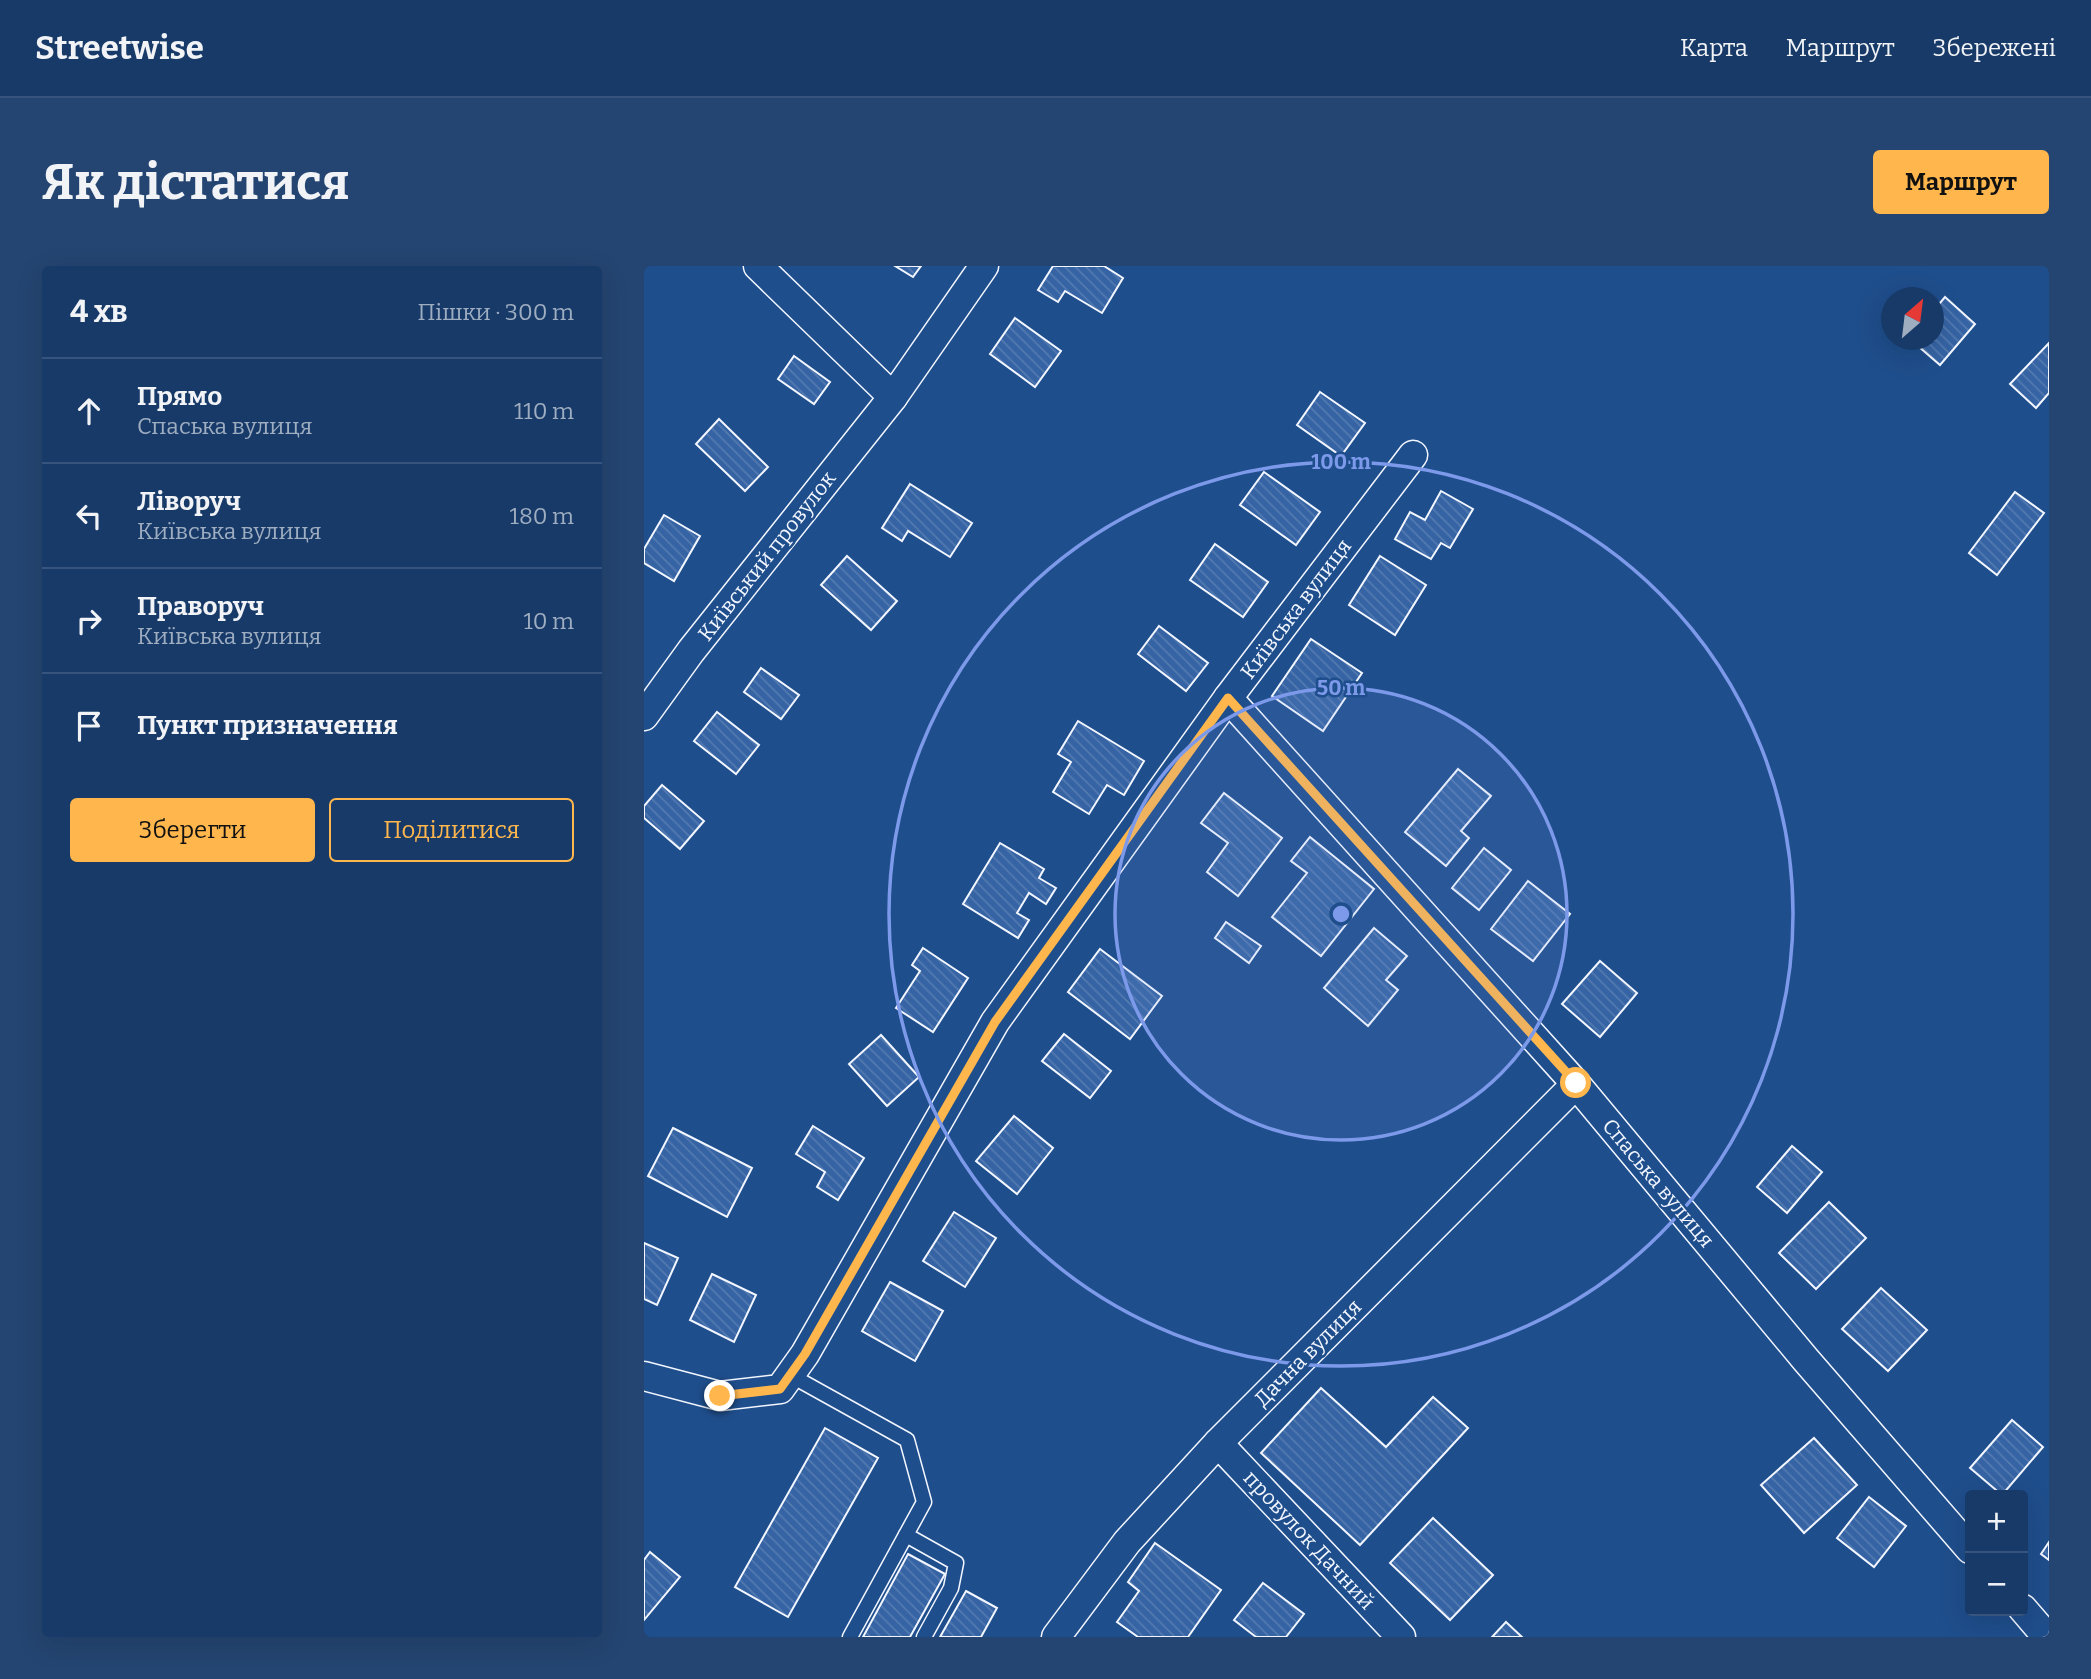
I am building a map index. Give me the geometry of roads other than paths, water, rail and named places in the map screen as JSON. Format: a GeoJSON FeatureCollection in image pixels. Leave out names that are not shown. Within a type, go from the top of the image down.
{"type":"FeatureCollection","features":[{"type":"Feature","properties":{"kind":"street"},"geometry":{"type":"LineString","coordinates":[[758,266],[893,397]]}},
{"type":"Feature","properties":{"kind":"street","name":"Київський провулок"},"geometry":{"type":"LineString","coordinates":[[644,716],[691,651],[893,397],[984,266]]}},
{"type":"Feature","properties":{"kind":"street","name":"Київська вулиця"},"geometry":{"type":"LineString","coordinates":[[644,1377],[720,1396],[780,1389],[805,1354],[995,1022],[1228,698],[1413,455]]}},
{"type":"Feature","properties":{"kind":"street","name":"Спаська вулиця"},"geometry":{"type":"LineString","coordinates":[[1228,698],[1576,1083],[1806,1360],[1965,1543]]}},
{"type":"Feature","properties":{"kind":"street","name":"Дачна вулиця"},"geometry":{"type":"LineString","coordinates":[[1056,1637],[1126,1542],[1218,1443],[1576,1083]]}},
{"type":"Feature","properties":{"kind":"street","name":"провулок Дачний"},"geometry":{"type":"LineString","coordinates":[[1218,1443],[1401,1637]]}},
{"type":"Feature","properties":{"kind":"street"},"geometry":{"type":"LineString","coordinates":[[2028,1615],[2047,1637]]}},
{"type":"Feature","properties":{"kind":"lane"},"geometry":{"type":"LineString","coordinates":[[790,1375],[907,1440],[924,1502],[850,1637]]}},
{"type":"Feature","properties":{"kind":"lane"},"geometry":{"type":"LineString","coordinates":[[906,1535],[956,1563],[951,1588],[924,1637]]}}]}
